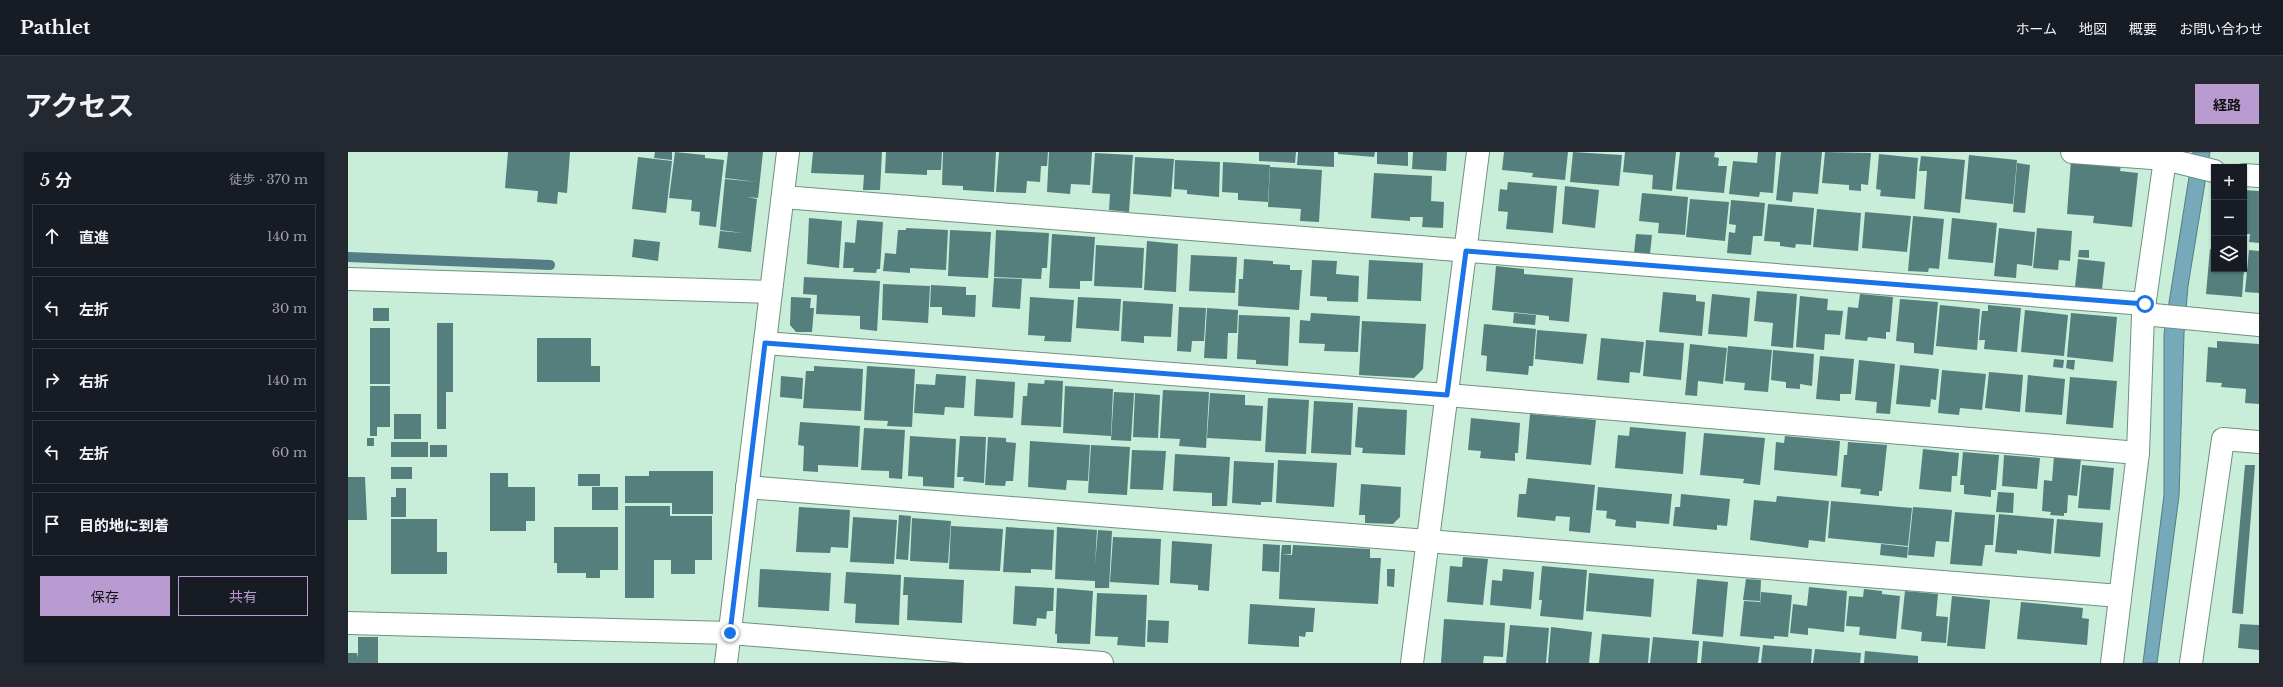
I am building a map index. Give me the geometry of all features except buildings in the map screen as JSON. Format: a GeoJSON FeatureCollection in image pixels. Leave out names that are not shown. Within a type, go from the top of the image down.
{"type":"FeatureCollection","features":[{"type":"Feature","properties":{"kind":"street"},"geometry":{"type":"LineString","coordinates":[[726,663],[788,152]]}},
{"type":"Feature","properties":{"kind":"street"},"geometry":{"type":"LineString","coordinates":[[1412,663],[1478,152]]}},
{"type":"Feature","properties":{"kind":"street"},"geometry":{"type":"LineString","coordinates":[[2072,152],[2170,158],[2211,170]]}},
{"type":"Feature","properties":{"kind":"street"},"geometry":{"type":"LineString","coordinates":[[2112,663],[2138,453],[2149,311],[2170,158]]}},
{"type":"Feature","properties":{"kind":"street"},"geometry":{"type":"LineString","coordinates":[[2247,175],[2259,176]]}},
{"type":"Feature","properties":{"kind":"street"},"geometry":{"type":"LineString","coordinates":[[783,197],[1466,251],[2149,311],[2191,319],[2259,325]]}},
{"type":"Feature","properties":{"kind":"street"},"geometry":{"type":"LineString","coordinates":[[348,279],[772,292]]}},
{"type":"Feature","properties":{"kind":"street"},"geometry":{"type":"LineString","coordinates":[[765,343],[1447,395],[2138,453]]}},
{"type":"Feature","properties":{"kind":"street"},"geometry":{"type":"LineString","coordinates":[[2191,663],[2223,439],[2259,442]]}},
{"type":"Feature","properties":{"kind":"street"},"geometry":{"type":"LineString","coordinates":[[747,488],[2120,596]]}},
{"type":"Feature","properties":{"kind":"street"},"geometry":{"type":"LineString","coordinates":[[348,623],[730,633],[1102,663]]}},
{"type":"Feature","properties":{"kind":"water"},"geometry":{"type":"Polygon","coordinates":[[[2193,152],[2210,152],[2188,286],[2184,333],[2179,496],[2157,663],[2143,663],[2164,495],[2164,334],[2193,152]]]}},
{"type":"Feature","properties":{"kind":"waterway"},"geometry":{"type":"LineString","coordinates":[[348,257],[550,265]]}},
{"type":"Feature","properties":{"kind":"route"},"geometry":{"type":"LineString","coordinates":[[730,633],[765,343],[1447,395],[1466,251],[2145,304]]}}]}
